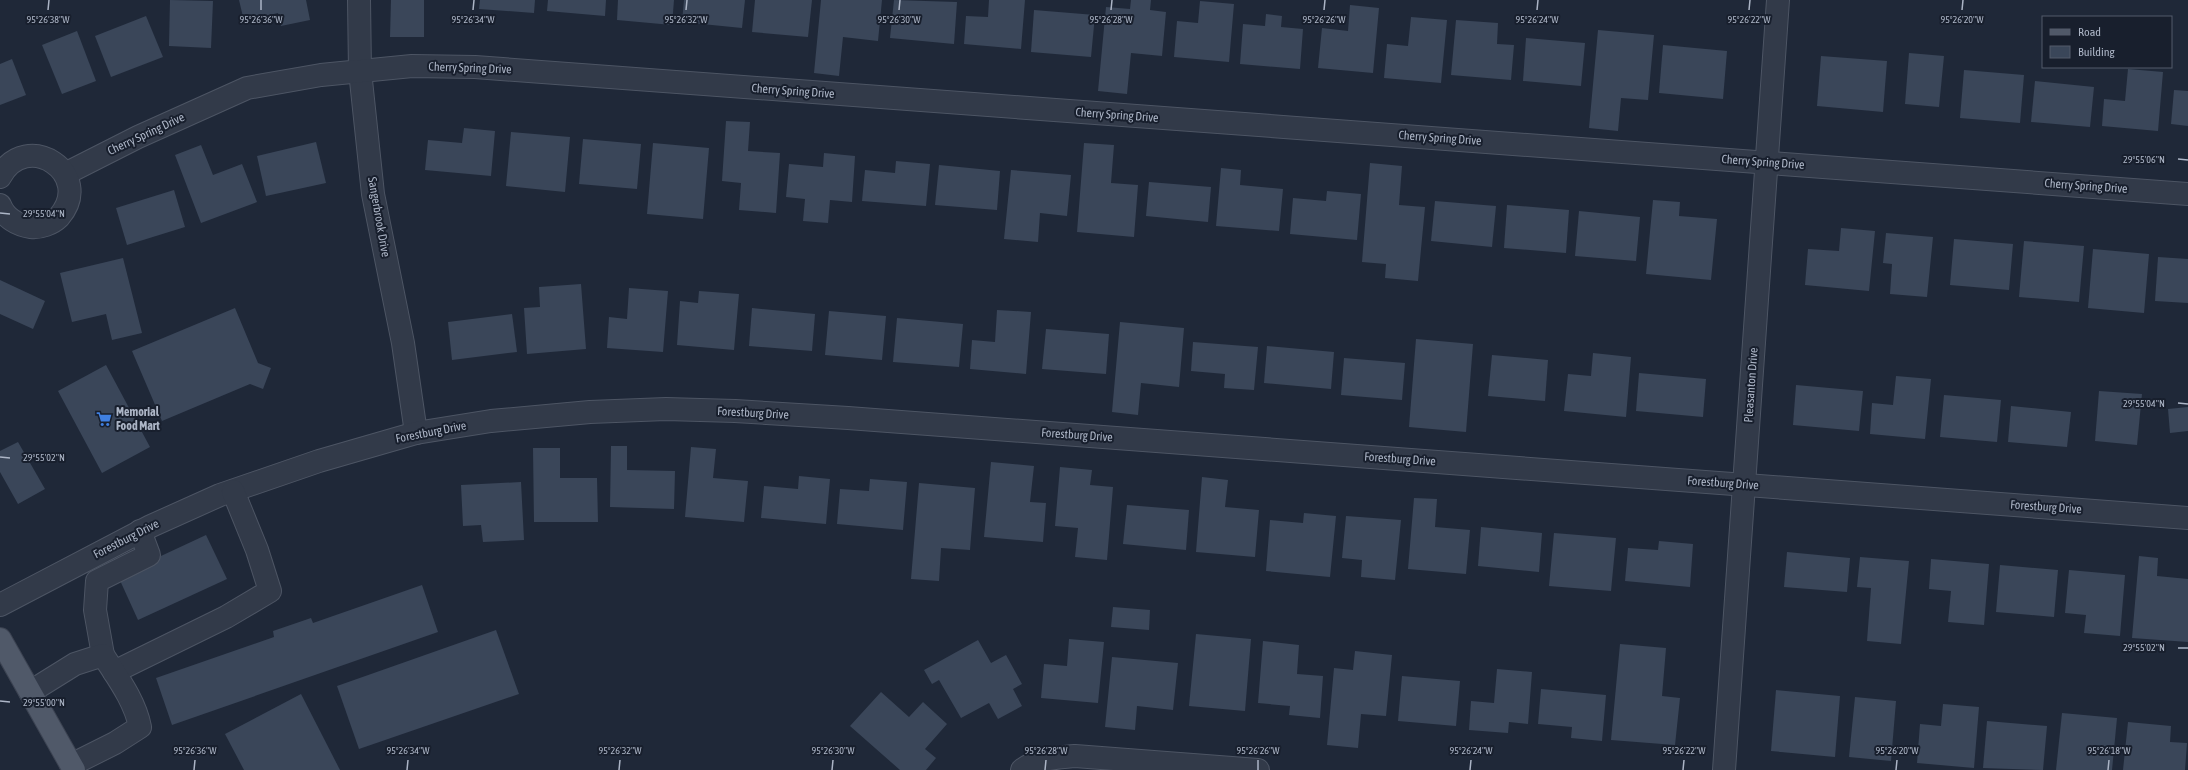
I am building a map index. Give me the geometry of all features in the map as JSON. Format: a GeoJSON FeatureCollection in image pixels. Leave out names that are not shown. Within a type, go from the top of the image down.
{"type":"FeatureCollection","features":[{"type":"Feature","properties":{"kind":"main road"},"geometry":{"type":"LineString","coordinates":[[0,639],[72,768]]}},
{"type":"Feature","properties":{"kind":"street","name":"Sangerbrook Drive"},"geometry":{"type":"LineString","coordinates":[[359,0],[360,71],[373,194],[404,343],[416,433]]}},
{"type":"Feature","properties":{"kind":"street","name":"Pleasanton Drive"},"geometry":{"type":"LineString","coordinates":[[1724,770],[1768,163],[1778,0]]}},
{"type":"Feature","properties":{"kind":"street","name":"Cherry Spring Drive"},"geometry":{"type":"LineString","coordinates":[[65,174],[138,137],[247,88],[321,75],[412,66],[475,67],[2188,194]]}},
{"type":"Feature","properties":{"kind":"street"},"geometry":{"type":"LineString","coordinates":[[0,177],[7,167],[16,160],[26,156],[38,156],[48,159],[58,165],[65,174],[69,186],[69,199],[60,215],[45,226],[33,228],[20,225],[10,219],[0,205]]}},
{"type":"Feature","properties":{"kind":"street","name":"Forestburg Drive"},"geometry":{"type":"LineString","coordinates":[[0,605],[140,531],[233,491],[319,461],[416,433],[491,421],[590,412],[666,410],[735,411],[2188,518]]}},
{"type":"Feature","properties":{"kind":"street"},"geometry":{"type":"LineString","coordinates":[[30,692],[75,664],[108,664],[226,617],[270,591],[257,550],[233,491]]}},
{"type":"Feature","properties":{"kind":"street"},"geometry":{"type":"LineString","coordinates":[[72,768],[140,727],[138,716],[108,664],[95,610],[97,581],[149,555],[140,531]]}},
{"type":"Feature","properties":{"kind":"street"},"geometry":{"type":"LineString","coordinates":[[1022,770],[1027,766],[1050,758],[1075,756],[1258,770]]}},
{"type":"Feature","properties":{"kind":"building"},"geometry":{"type":"Polygon","coordinates":[[[170,0],[213,1],[211,48],[169,46],[170,0]]]}},
{"type":"Feature","properties":{"kind":"building"},"geometry":{"type":"Polygon","coordinates":[[[239,0],[306,0],[310,20],[281,26],[278,13],[244,21],[239,0]]]}},
{"type":"Feature","properties":{"kind":"building"},"geometry":{"type":"Polygon","coordinates":[[[391,0],[424,0],[424,37],[390,37],[391,0]]]}},
{"type":"Feature","properties":{"kind":"building"},"geometry":{"type":"Polygon","coordinates":[[[480,0],[535,0],[534,13],[479,9],[480,0]]]}},
{"type":"Feature","properties":{"kind":"building"},"geometry":{"type":"Polygon","coordinates":[[[548,0],[606,0],[605,16],[547,11],[548,0]]]}},
{"type":"Feature","properties":{"kind":"building"},"geometry":{"type":"Polygon","coordinates":[[[618,0],[674,0],[672,25],[617,20],[618,0]]]}},
{"type":"Feature","properties":{"kind":"building"},"geometry":{"type":"Polygon","coordinates":[[[684,0],[745,0],[742,28],[682,22],[684,0]]]}},
{"type":"Feature","properties":{"kind":"building"},"geometry":{"type":"Polygon","coordinates":[[[755,0],[812,0],[808,37],[752,32],[755,0]]]}},
{"type":"Feature","properties":{"kind":"building"},"geometry":{"type":"Polygon","coordinates":[[[821,0],[882,0],[878,41],[843,37],[839,76],[814,73],[821,0]]]}},
{"type":"Feature","properties":{"kind":"building"},"geometry":{"type":"Polygon","coordinates":[[[894,0],[957,2],[954,44],[890,38],[894,0]]]}},
{"type":"Feature","properties":{"kind":"building"},"geometry":{"type":"Polygon","coordinates":[[[989,0],[1025,0],[1021,49],[964,44],[966,16],[988,17],[989,0]]]}},
{"type":"Feature","properties":{"kind":"building"},"geometry":{"type":"Polygon","coordinates":[[[1131,0],[1151,0],[1150,10],[1166,12],[1162,56],[1131,53],[1127,94],[1098,91],[1106,7],[1130,9],[1131,0]]]}},
{"type":"Feature","properties":{"kind":"building"},"geometry":{"type":"Polygon","coordinates":[[[1200,1],[1234,4],[1229,62],[1174,57],[1177,21],[1198,23],[1200,1]]]}},
{"type":"Feature","properties":{"kind":"building"},"geometry":{"type":"Polygon","coordinates":[[[1350,5],[1379,8],[1373,73],[1318,68],[1322,28],[1348,31],[1350,5]]]}},
{"type":"Feature","properties":{"kind":"building"},"geometry":{"type":"Polygon","coordinates":[[[1034,10],[1095,15],[1091,57],[1031,52],[1034,10]]]}},
{"type":"Feature","properties":{"kind":"building"},"geometry":{"type":"Polygon","coordinates":[[[1266,14],[1282,16],[1281,27],[1303,29],[1300,69],[1240,64],[1243,24],[1265,26],[1266,14]]]}},
{"type":"Feature","properties":{"kind":"building"},"geometry":{"type":"Polygon","coordinates":[[[146,16],[163,57],[111,77],[95,36],[146,16]]]}},
{"type":"Feature","properties":{"kind":"building"},"geometry":{"type":"Polygon","coordinates":[[[1411,17],[1447,20],[1441,83],[1384,78],[1387,44],[1408,46],[1411,17]]]}},
{"type":"Feature","properties":{"kind":"building"},"geometry":{"type":"Polygon","coordinates":[[[1456,20],[1498,23],[1497,44],[1514,45],[1511,80],[1451,75],[1456,20]]]}},
{"type":"Feature","properties":{"kind":"building"},"geometry":{"type":"Polygon","coordinates":[[[1598,30],[1654,35],[1648,100],[1621,98],[1618,131],[1589,128],[1598,30]]]}},
{"type":"Feature","properties":{"kind":"building"},"geometry":{"type":"Polygon","coordinates":[[[77,31],[96,81],[62,94],[42,45],[77,31]]]}},
{"type":"Feature","properties":{"kind":"building"},"geometry":{"type":"Polygon","coordinates":[[[1526,38],[1585,43],[1581,86],[1523,81],[1526,38]]]}},
{"type":"Feature","properties":{"kind":"building"},"geometry":{"type":"Polygon","coordinates":[[[1663,45],[1727,51],[1723,99],[1659,93],[1663,45]]]}},
{"type":"Feature","properties":{"kind":"building"},"geometry":{"type":"Polygon","coordinates":[[[1909,53],[1944,56],[1939,107],[1905,104],[1909,53]]]}},
{"type":"Feature","properties":{"kind":"building"},"geometry":{"type":"Polygon","coordinates":[[[1821,56],[1887,61],[1883,112],[1817,106],[1821,56]]]}},
{"type":"Feature","properties":{"kind":"building"},"geometry":{"type":"Polygon","coordinates":[[[12,59],[26,95],[0,105],[0,64],[12,59]]]}},
{"type":"Feature","properties":{"kind":"building"},"geometry":{"type":"Polygon","coordinates":[[[2128,69],[2163,72],[2158,131],[2102,126],[2104,99],[2125,101],[2128,69]]]}},
{"type":"Feature","properties":{"kind":"building"},"geometry":{"type":"Polygon","coordinates":[[[1964,70],[2024,75],[2020,123],[1960,118],[1964,70]]]}},
{"type":"Feature","properties":{"kind":"building"},"geometry":{"type":"Polygon","coordinates":[[[2035,81],[2094,87],[2090,127],[2031,122],[2035,81]]]}},
{"type":"Feature","properties":{"kind":"building"},"geometry":{"type":"Polygon","coordinates":[[[2174,90],[2188,91],[2188,126],[2171,124],[2174,90]]]}},
{"type":"Feature","properties":{"kind":"building"},"geometry":{"type":"Polygon","coordinates":[[[726,121],[750,122],[748,151],[780,153],[776,213],[739,210],[741,183],[722,181],[726,121]]]}},
{"type":"Feature","properties":{"kind":"building"},"geometry":{"type":"Polygon","coordinates":[[[464,128],[495,131],[491,176],[425,170],[428,140],[462,143],[464,128]]]}},
{"type":"Feature","properties":{"kind":"building"},"geometry":{"type":"Polygon","coordinates":[[[511,132],[570,137],[565,192],[506,186],[511,132]]]}},
{"type":"Feature","properties":{"kind":"building"},"geometry":{"type":"Polygon","coordinates":[[[583,139],[641,144],[637,189],[579,184],[583,139]]]}},
{"type":"Feature","properties":{"kind":"building"},"geometry":{"type":"Polygon","coordinates":[[[316,142],[326,183],[266,196],[257,156],[316,142]]]}},
{"type":"Feature","properties":{"kind":"building"},"geometry":{"type":"Polygon","coordinates":[[[653,143],[709,148],[703,219],[647,214],[653,143]]]}},
{"type":"Feature","properties":{"kind":"building"},"geometry":{"type":"Polygon","coordinates":[[[1084,143],[1114,145],[1111,183],[1138,185],[1134,237],[1077,232],[1084,143]]]}},
{"type":"Feature","properties":{"kind":"building"},"geometry":{"type":"Polygon","coordinates":[[[201,145],[213,175],[242,164],[257,202],[201,223],[175,155],[201,145]]]}},
{"type":"Feature","properties":{"kind":"building"},"geometry":{"type":"Polygon","coordinates":[[[824,153],[855,156],[852,202],[830,200],[828,223],[803,221],[805,199],[786,197],[789,164],[823,167],[824,153]]]}},
{"type":"Feature","properties":{"kind":"building"},"geometry":{"type":"Polygon","coordinates":[[[896,161],[930,164],[926,206],[862,201],[865,170],[895,173],[896,161]]]}},
{"type":"Feature","properties":{"kind":"building"},"geometry":{"type":"Polygon","coordinates":[[[1370,163],[1402,166],[1399,205],[1425,207],[1418,281],[1385,278],[1386,264],[1362,262],[1370,163]]]}},
{"type":"Feature","properties":{"kind":"building"},"geometry":{"type":"Polygon","coordinates":[[[939,165],[1000,171],[997,210],[935,205],[939,165]]]}},
{"type":"Feature","properties":{"kind":"building"},"geometry":{"type":"Polygon","coordinates":[[[1221,168],[1241,170],[1240,185],[1283,189],[1279,231],[1216,226],[1221,168]]]}},
{"type":"Feature","properties":{"kind":"building"},"geometry":{"type":"Polygon","coordinates":[[[1011,170],[1071,175],[1067,216],[1040,213],[1038,242],[1004,239],[1011,170]]]}},
{"type":"Feature","properties":{"kind":"building"},"geometry":{"type":"Polygon","coordinates":[[[1149,182],[1211,187],[1208,222],[1146,216],[1149,182]]]}},
{"type":"Feature","properties":{"kind":"building"},"geometry":{"type":"Polygon","coordinates":[[[174,190],[185,227],[127,245],[116,208],[174,190]]]}},
{"type":"Feature","properties":{"kind":"building"},"geometry":{"type":"Polygon","coordinates":[[[1327,191],[1361,194],[1357,240],[1290,234],[1293,198],[1326,201],[1327,191]]]}},
{"type":"Feature","properties":{"kind":"building"},"geometry":{"type":"Polygon","coordinates":[[[1653,200],[1680,202],[1679,216],[1717,219],[1711,280],[1646,274],[1653,200]]]}},
{"type":"Feature","properties":{"kind":"building"},"geometry":{"type":"Polygon","coordinates":[[[1435,201],[1496,206],[1492,247],[1431,241],[1435,201]]]}},
{"type":"Feature","properties":{"kind":"building"},"geometry":{"type":"Polygon","coordinates":[[[1507,205],[1569,210],[1566,253],[1504,248],[1507,205]]]}},
{"type":"Feature","properties":{"kind":"building"},"geometry":{"type":"Polygon","coordinates":[[[1579,211],[1640,217],[1636,261],[1575,256],[1579,211]]]}},
{"type":"Feature","properties":{"kind":"building"},"geometry":{"type":"Polygon","coordinates":[[[1841,228],[1875,231],[1869,291],[1805,285],[1808,249],[1839,251],[1841,228]]]}},
{"type":"Feature","properties":{"kind":"building"},"geometry":{"type":"Polygon","coordinates":[[[1886,233],[1933,237],[1927,297],[1890,294],[1892,264],[1883,263],[1886,233]]]}},
{"type":"Feature","properties":{"kind":"building"},"geometry":{"type":"Polygon","coordinates":[[[1954,239],[2013,244],[2009,290],[1950,285],[1954,239]]]}},
{"type":"Feature","properties":{"kind":"building"},"geometry":{"type":"Polygon","coordinates":[[[2024,241],[2084,246],[2079,302],[2019,297],[2024,241]]]}},
{"type":"Feature","properties":{"kind":"building"},"geometry":{"type":"Polygon","coordinates":[[[2093,249],[2149,254],[2144,313],[2088,308],[2093,249]]]}},
{"type":"Feature","properties":{"kind":"building"},"geometry":{"type":"Polygon","coordinates":[[[2158,257],[2188,259],[2188,303],[2155,301],[2158,257]]]}},
{"type":"Feature","properties":{"kind":"building"},"geometry":{"type":"Polygon","coordinates":[[[123,258],[142,333],[112,340],[106,314],[72,322],[60,273],[123,258]]]}},
{"type":"Feature","properties":{"kind":"building"},"geometry":{"type":"Polygon","coordinates":[[[0,280],[45,301],[33,329],[0,314],[0,280]]]}},
{"type":"Feature","properties":{"kind":"building"},"geometry":{"type":"Polygon","coordinates":[[[581,284],[586,349],[527,354],[524,308],[540,307],[539,287],[581,284]]]}},
{"type":"Feature","properties":{"kind":"building"},"geometry":{"type":"Polygon","coordinates":[[[629,288],[668,291],[663,352],[607,348],[609,317],[627,319],[629,288]]]}},
{"type":"Feature","properties":{"kind":"building"},"geometry":{"type":"Polygon","coordinates":[[[699,291],[739,294],[734,350],[677,345],[680,301],[698,303],[699,291]]]}},
{"type":"Feature","properties":{"kind":"building"},"geometry":{"type":"Polygon","coordinates":[[[235,308],[258,363],[271,368],[263,389],[250,384],[162,421],[132,351],[235,308]]]}},
{"type":"Feature","properties":{"kind":"building"},"geometry":{"type":"Polygon","coordinates":[[[752,308],[815,314],[812,351],[749,346],[752,308]]]}},
{"type":"Feature","properties":{"kind":"building"},"geometry":{"type":"Polygon","coordinates":[[[997,310],[1031,312],[1026,374],[970,369],[972,340],[995,342],[997,310]]]}},
{"type":"Feature","properties":{"kind":"building"},"geometry":{"type":"Polygon","coordinates":[[[829,311],[886,316],[882,360],[825,355],[829,311]]]}},
{"type":"Feature","properties":{"kind":"building"},"geometry":{"type":"Polygon","coordinates":[[[512,314],[517,352],[452,360],[448,322],[512,314]]]}},
{"type":"Feature","properties":{"kind":"building"},"geometry":{"type":"Polygon","coordinates":[[[897,318],[963,324],[959,367],[893,362],[897,318]]]}},
{"type":"Feature","properties":{"kind":"building"},"geometry":{"type":"Polygon","coordinates":[[[1120,322],[1184,328],[1179,387],[1141,383],[1138,415],[1112,412],[1120,322]]]}},
{"type":"Feature","properties":{"kind":"building"},"geometry":{"type":"Polygon","coordinates":[[[1046,329],[1109,334],[1106,374],[1042,369],[1046,329]]]}},
{"type":"Feature","properties":{"kind":"building"},"geometry":{"type":"Polygon","coordinates":[[[1416,339],[1473,344],[1466,432],[1409,427],[1416,339]]]}},
{"type":"Feature","properties":{"kind":"building"},"geometry":{"type":"Polygon","coordinates":[[[1193,342],[1258,347],[1254,390],[1224,388],[1225,374],[1191,371],[1193,342]]]}},
{"type":"Feature","properties":{"kind":"building"},"geometry":{"type":"Polygon","coordinates":[[[1267,346],[1334,352],[1331,389],[1264,383],[1267,346]]]}},
{"type":"Feature","properties":{"kind":"building"},"geometry":{"type":"Polygon","coordinates":[[[1593,353],[1631,357],[1626,417],[1564,411],[1568,374],[1591,376],[1593,353]]]}},
{"type":"Feature","properties":{"kind":"building"},"geometry":{"type":"Polygon","coordinates":[[[1492,355],[1548,360],[1545,401],[1488,396],[1492,355]]]}},
{"type":"Feature","properties":{"kind":"building"},"geometry":{"type":"Polygon","coordinates":[[[1344,358],[1405,363],[1402,400],[1341,395],[1344,358]]]}},
{"type":"Feature","properties":{"kind":"building","name":"Memorial Food Mart"},"geometry":{"type":"Polygon","coordinates":[[[106,365],[150,447],[102,473],[58,391],[106,365]]]}},
{"type":"Feature","properties":{"kind":"building"},"geometry":{"type":"Polygon","coordinates":[[[1639,373],[1706,379],[1703,417],[1636,411],[1639,373]]]}},
{"type":"Feature","properties":{"kind":"building"},"geometry":{"type":"Polygon","coordinates":[[[1896,376],[1931,379],[1925,439],[1870,434],[1872,403],[1893,405],[1896,376]]]}},
{"type":"Feature","properties":{"kind":"building"},"geometry":{"type":"Polygon","coordinates":[[[1796,385],[1863,391],[1859,431],[1793,425],[1796,385]]]}},
{"type":"Feature","properties":{"kind":"building"},"geometry":{"type":"Polygon","coordinates":[[[2099,391],[2142,394],[2137,445],[2095,441],[2099,391]]]}},
{"type":"Feature","properties":{"kind":"building"},"geometry":{"type":"Polygon","coordinates":[[[1944,395],[2001,400],[1997,442],[1940,437],[1944,395]]]}},
{"type":"Feature","properties":{"kind":"building"},"geometry":{"type":"Polygon","coordinates":[[[2011,406],[2071,412],[2067,447],[2008,442],[2011,406]]]}},
{"type":"Feature","properties":{"kind":"building"},"geometry":{"type":"Polygon","coordinates":[[[2188,407],[2188,431],[2170,433],[2168,409],[2188,407]]]}},
{"type":"Feature","properties":{"kind":"building"},"geometry":{"type":"Polygon","coordinates":[[[18,442],[45,489],[18,504],[0,472],[0,451],[18,442]]]}},
{"type":"Feature","properties":{"kind":"building"},"geometry":{"type":"Polygon","coordinates":[[[611,446],[627,446],[627,470],[675,471],[674,509],[610,507],[611,446]]]}},
{"type":"Feature","properties":{"kind":"building"},"geometry":{"type":"Polygon","coordinates":[[[691,447],[716,449],[713,478],[748,481],[744,522],[685,517],[691,447]]]}},
{"type":"Feature","properties":{"kind":"building"},"geometry":{"type":"Polygon","coordinates":[[[533,448],[560,448],[560,478],[597,478],[598,522],[534,522],[533,448]]]}},
{"type":"Feature","properties":{"kind":"building"},"geometry":{"type":"Polygon","coordinates":[[[991,462],[1034,466],[1030,502],[1046,503],[1043,542],[984,537],[991,462]]]}},
{"type":"Feature","properties":{"kind":"building"},"geometry":{"type":"Polygon","coordinates":[[[1060,467],[1092,470],[1090,485],[1113,487],[1107,560],[1075,557],[1078,528],[1055,526],[1060,467]]]}},
{"type":"Feature","properties":{"kind":"building"},"geometry":{"type":"Polygon","coordinates":[[[799,476],[830,479],[826,524],[761,518],[764,486],[798,489],[799,476]]]}},
{"type":"Feature","properties":{"kind":"building"},"geometry":{"type":"Polygon","coordinates":[[[1202,477],[1228,480],[1225,507],[1259,510],[1255,557],[1196,552],[1202,477]]]}},
{"type":"Feature","properties":{"kind":"building"},"geometry":{"type":"Polygon","coordinates":[[[870,479],[907,482],[903,530],[837,524],[840,489],[869,491],[870,479]]]}},
{"type":"Feature","properties":{"kind":"building"},"geometry":{"type":"Polygon","coordinates":[[[521,482],[524,540],[483,542],[481,525],[463,526],[461,485],[521,482]]]}},
{"type":"Feature","properties":{"kind":"building"},"geometry":{"type":"Polygon","coordinates":[[[919,483],[975,488],[970,550],[941,548],[939,581],[911,579],[919,483]]]}},
{"type":"Feature","properties":{"kind":"building"},"geometry":{"type":"Polygon","coordinates":[[[1414,498],[1437,499],[1435,527],[1470,530],[1466,574],[1408,569],[1414,498]]]}},
{"type":"Feature","properties":{"kind":"building"},"geometry":{"type":"Polygon","coordinates":[[[1127,505],[1189,510],[1186,550],[1123,544],[1127,505]]]}},
{"type":"Feature","properties":{"kind":"building"},"geometry":{"type":"Polygon","coordinates":[[[1304,513],[1336,516],[1330,577],[1266,571],[1270,520],[1303,523],[1304,513]]]}},
{"type":"Feature","properties":{"kind":"building"},"geometry":{"type":"Polygon","coordinates":[[[1346,516],[1401,520],[1395,580],[1361,577],[1362,560],[1342,558],[1346,516]]]}},
{"type":"Feature","properties":{"kind":"building"},"geometry":{"type":"Polygon","coordinates":[[[1481,527],[1542,533],[1539,572],[1478,566],[1481,527]]]}},
{"type":"Feature","properties":{"kind":"building"},"geometry":{"type":"Polygon","coordinates":[[[1554,533],[1616,538],[1611,591],[1549,586],[1554,533]]]}},
{"type":"Feature","properties":{"kind":"building"},"geometry":{"type":"Polygon","coordinates":[[[206,535],[227,579],[138,620],[118,576],[206,535]]]}},
{"type":"Feature","properties":{"kind":"building"},"geometry":{"type":"Polygon","coordinates":[[[1659,541],[1693,544],[1690,587],[1625,581],[1628,548],[1658,550],[1659,541]]]}},
{"type":"Feature","properties":{"kind":"building"},"geometry":{"type":"Polygon","coordinates":[[[1787,552],[1850,558],[1847,592],[1784,587],[1787,552]]]}},
{"type":"Feature","properties":{"kind":"building"},"geometry":{"type":"Polygon","coordinates":[[[2139,556],[2158,558],[2157,576],[2188,579],[2188,642],[2132,638],[2139,556]]]}},
{"type":"Feature","properties":{"kind":"building"},"geometry":{"type":"Polygon","coordinates":[[[1860,557],[1909,561],[1901,644],[1867,641],[1871,588],[1857,587],[1860,557]]]}},
{"type":"Feature","properties":{"kind":"building"},"geometry":{"type":"Polygon","coordinates":[[[1931,559],[1989,564],[1984,625],[1948,622],[1951,591],[1929,589],[1931,559]]]}},
{"type":"Feature","properties":{"kind":"building"},"geometry":{"type":"Polygon","coordinates":[[[2000,565],[2058,570],[2054,617],[1996,612],[2000,565]]]}},
{"type":"Feature","properties":{"kind":"building"},"geometry":{"type":"Polygon","coordinates":[[[2069,570],[2125,575],[2120,636],[2084,633],[2086,615],[2065,613],[2069,570]]]}},
{"type":"Feature","properties":{"kind":"building"},"geometry":{"type":"Polygon","coordinates":[[[422,585],[438,632],[172,725],[156,678],[274,637],[273,631],[311,618],[313,623],[422,585]]]}},
{"type":"Feature","properties":{"kind":"building"},"geometry":{"type":"Polygon","coordinates":[[[1113,607],[1150,610],[1149,630],[1111,627],[1113,607]]]}},
{"type":"Feature","properties":{"kind":"building"},"geometry":{"type":"Polygon","coordinates":[[[496,630],[519,694],[359,749],[337,686],[496,630]]]}},
{"type":"Feature","properties":{"kind":"building"},"geometry":{"type":"Polygon","coordinates":[[[1196,634],[1251,639],[1245,711],[1189,706],[1196,634]]]}},
{"type":"Feature","properties":{"kind":"building"},"geometry":{"type":"Polygon","coordinates":[[[1069,639],[1104,642],[1098,703],[1041,698],[1044,664],[1067,666],[1069,639]]]}},
{"type":"Feature","properties":{"kind":"building"},"geometry":{"type":"Polygon","coordinates":[[[978,640],[991,663],[1006,655],[1022,684],[1013,689],[1022,706],[998,719],[989,703],[961,718],[939,680],[932,684],[924,670],[978,640]]]}},
{"type":"Feature","properties":{"kind":"building"},"geometry":{"type":"Polygon","coordinates":[[[1263,641],[1299,645],[1297,674],[1323,676],[1320,718],[1289,715],[1290,706],[1258,703],[1263,641]]]}},
{"type":"Feature","properties":{"kind":"building"},"geometry":{"type":"Polygon","coordinates":[[[1620,644],[1666,648],[1662,696],[1680,698],[1675,745],[1611,740],[1620,644]]]}},
{"type":"Feature","properties":{"kind":"building"},"geometry":{"type":"Polygon","coordinates":[[[1355,651],[1392,655],[1386,716],[1361,714],[1358,748],[1327,745],[1334,668],[1353,670],[1355,651]]]}},
{"type":"Feature","properties":{"kind":"building"},"geometry":{"type":"Polygon","coordinates":[[[1112,657],[1178,663],[1173,710],[1137,706],[1135,730],[1105,727],[1112,657]]]}},
{"type":"Feature","properties":{"kind":"building"},"geometry":{"type":"Polygon","coordinates":[[[1497,669],[1532,672],[1528,724],[1509,722],[1508,733],[1469,730],[1471,701],[1494,703],[1497,669]]]}},
{"type":"Feature","properties":{"kind":"building"},"geometry":{"type":"Polygon","coordinates":[[[1402,676],[1460,681],[1456,726],[1398,721],[1402,676]]]}},
{"type":"Feature","properties":{"kind":"building"},"geometry":{"type":"Polygon","coordinates":[[[1541,689],[1606,695],[1602,741],[1571,738],[1572,727],[1538,724],[1541,689]]]}},
{"type":"Feature","properties":{"kind":"building"},"geometry":{"type":"Polygon","coordinates":[[[1776,690],[1840,696],[1835,757],[1771,751],[1776,690]]]}},
{"type":"Feature","properties":{"kind":"building"},"geometry":{"type":"Polygon","coordinates":[[[881,692],[909,717],[923,702],[947,724],[925,749],[936,758],[926,770],[900,770],[850,726],[881,692]]]}},
{"type":"Feature","properties":{"kind":"building"},"geometry":{"type":"Polygon","coordinates":[[[301,694],[340,770],[244,770],[225,734],[301,694]]]}},
{"type":"Feature","properties":{"kind":"building"},"geometry":{"type":"Polygon","coordinates":[[[1855,697],[1896,701],[1891,761],[1849,757],[1855,697]]]}},
{"type":"Feature","properties":{"kind":"building"},"geometry":{"type":"Polygon","coordinates":[[[1943,704],[1979,707],[1974,768],[1917,763],[1920,724],[1941,726],[1943,704]]]}},
{"type":"Feature","properties":{"kind":"building"},"geometry":{"type":"Polygon","coordinates":[[[2062,713],[2117,718],[2112,770],[2056,770],[2062,713]]]}},
{"type":"Feature","properties":{"kind":"building"},"geometry":{"type":"Polygon","coordinates":[[[1987,721],[2047,726],[2043,770],[1983,768],[1987,721]]]}},
{"type":"Feature","properties":{"kind":"building"},"geometry":{"type":"Polygon","coordinates":[[[2128,722],[2171,726],[2170,742],[2187,743],[2185,770],[2123,770],[2128,722]]]}},
{"type":"Feature","properties":{"kind":"place","name":"Memorial Food Mart"},"geometry":{"type":"Point","coordinates":[104,419]}}]}
